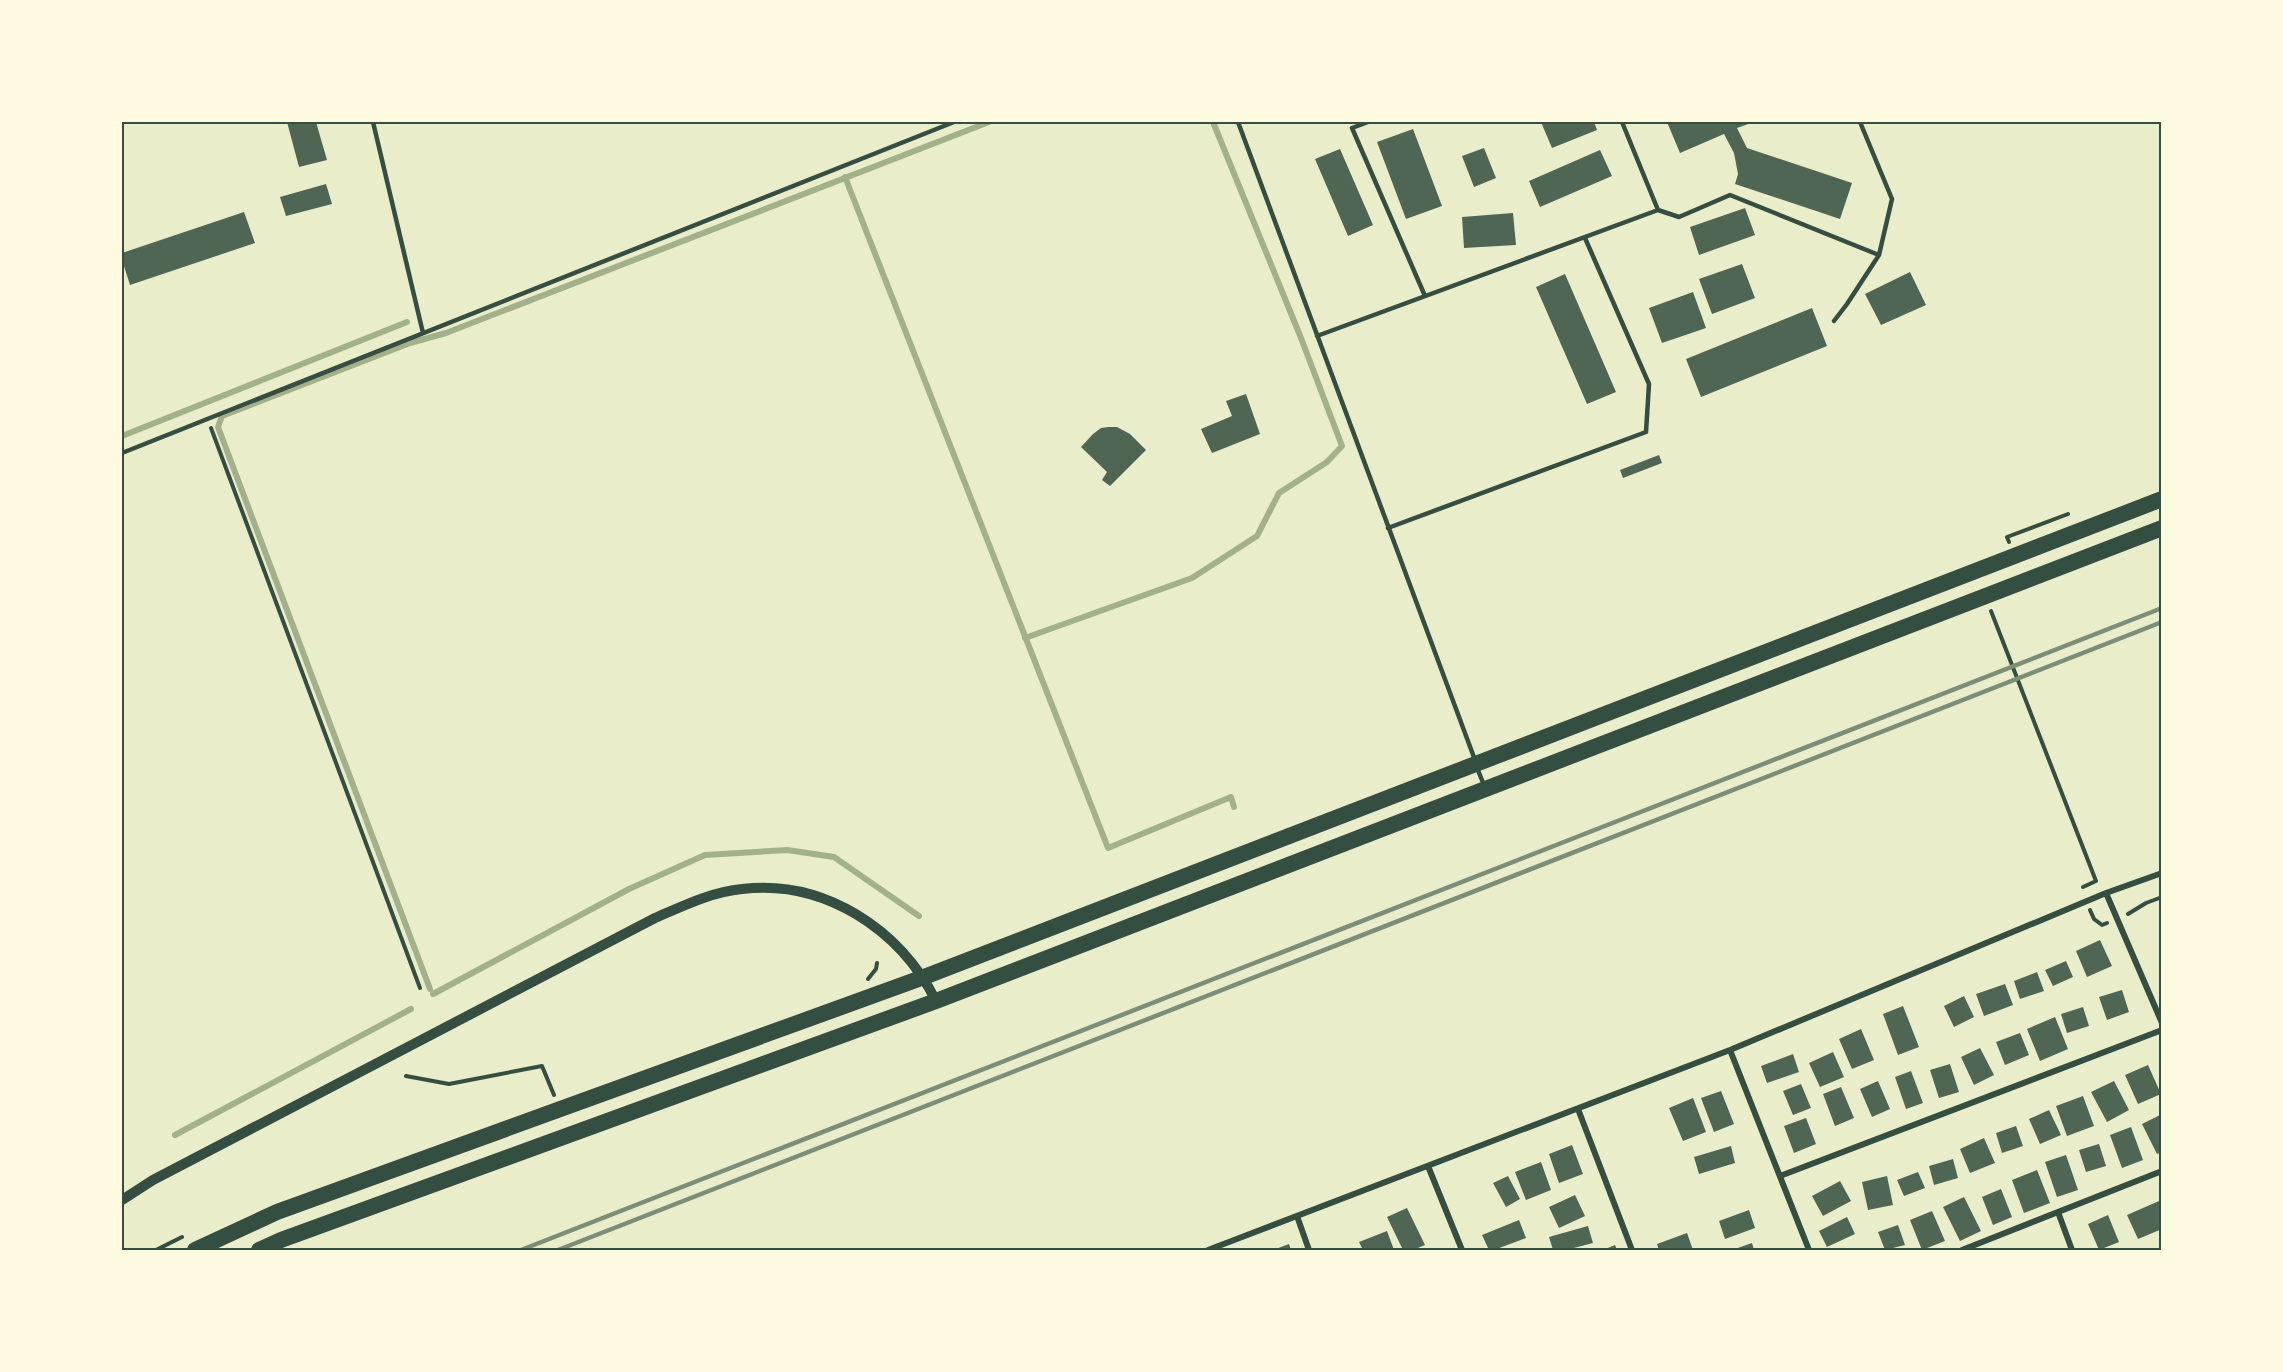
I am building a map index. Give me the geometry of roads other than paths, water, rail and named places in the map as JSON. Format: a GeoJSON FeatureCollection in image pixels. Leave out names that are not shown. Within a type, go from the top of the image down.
{"type":"FeatureCollection","features":[{"type":"Feature","properties":{"kind":"highway"},"geometry":{"type":"LineString","coordinates":[[195,1251],[277,1212],[924,977],[2162,499]]}},
{"type":"Feature","properties":{"kind":"highway"},"geometry":{"type":"LineString","coordinates":[[259,1251],[281,1240],[936,1001],[2162,528]]}},
{"type":"Feature","properties":{"kind":"street"},"geometry":{"type":"LineString","coordinates":[[1208,1251],[1730,1050],[2106,893],[2162,873]]}},
{"type":"Feature","properties":{"kind":"street"},"geometry":{"type":"LineString","coordinates":[[122,1200],[153,1180],[655,918],[708,896],[740,889],[772,886],[834,901],[865,920],[894,943],[924,977],[936,1001]]}},
{"type":"Feature","properties":{"kind":"street"},"geometry":{"type":"LineString","coordinates":[[2106,893],[2162,1023]]}},
{"type":"Feature","properties":{"kind":"street"},"geometry":{"type":"LineString","coordinates":[[1780,1176],[2162,1030]]}},
{"type":"Feature","properties":{"kind":"street"},"geometry":{"type":"LineString","coordinates":[[1730,1050],[1809,1251]]}},
{"type":"Feature","properties":{"kind":"street"},"geometry":{"type":"LineString","coordinates":[[1578,1108],[1632,1251]]}},
{"type":"Feature","properties":{"kind":"street"},"geometry":{"type":"LineString","coordinates":[[1428,1166],[1462,1251]]}},
{"type":"Feature","properties":{"kind":"street"},"geometry":{"type":"LineString","coordinates":[[1962,1251],[2162,1171]]}},
{"type":"Feature","properties":{"kind":"street"},"geometry":{"type":"LineString","coordinates":[[2058,1212],[2072,1251]]}},
{"type":"Feature","properties":{"kind":"street"},"geometry":{"type":"LineString","coordinates":[[1297,1216],[1309,1251]]}},
{"type":"Feature","properties":{"kind":"lane"},"geometry":{"type":"LineString","coordinates":[[373,122],[423,333]]}},
{"type":"Feature","properties":{"kind":"lane"},"geometry":{"type":"LineString","coordinates":[[122,453],[954,122]]}},
{"type":"Feature","properties":{"kind":"lane"},"geometry":{"type":"LineString","coordinates":[[1238,122],[1486,790]]}},
{"type":"Feature","properties":{"kind":"lane"},"geometry":{"type":"LineString","coordinates":[[1368,122],[1352,128],[1425,296]]}},
{"type":"Feature","properties":{"kind":"lane"},"geometry":{"type":"LineString","coordinates":[[1622,122],[1658,210]]}},
{"type":"Feature","properties":{"kind":"lane"},"geometry":{"type":"LineString","coordinates":[[1834,321],[1879,255],[1892,200],[1860,122]]}},
{"type":"Feature","properties":{"kind":"lane"},"geometry":{"type":"LineString","coordinates":[[1317,336],[1658,210],[1678,217],[1730,195],[1879,255]]}},
{"type":"Feature","properties":{"kind":"lane"},"geometry":{"type":"LineString","coordinates":[[1388,528],[1646,432],[1649,384],[1585,238]]}},
{"type":"Feature","properties":{"kind":"waterway"},"geometry":{"type":"LineString","coordinates":[[430,989],[218,427],[222,416],[410,343],[446,333],[989,122]]}},
{"type":"Feature","properties":{"kind":"waterway"},"geometry":{"type":"LineString","coordinates":[[1025,638],[1192,578],[1257,536],[1279,493],[1327,462],[1342,446],[1301,338],[1213,122]]}},
{"type":"Feature","properties":{"kind":"waterway"},"geometry":{"type":"LineString","coordinates":[[845,177],[1108,848],[1231,797],[1234,807]]}},
{"type":"Feature","properties":{"kind":"waterway"},"geometry":{"type":"LineString","coordinates":[[122,436],[407,322]]}},
{"type":"Feature","properties":{"kind":"waterway"},"geometry":{"type":"LineString","coordinates":[[433,994],[629,889],[705,855],[787,850],[834,857],[919,916]]}},
{"type":"Feature","properties":{"kind":"waterway"},"geometry":{"type":"LineString","coordinates":[[175,1135],[411,1009]]}},
{"type":"Feature","properties":{"kind":"railway"},"geometry":{"type":"LineString","coordinates":[[521,1250],[2162,608]]}},
{"type":"Feature","properties":{"kind":"railway"},"geometry":{"type":"LineString","coordinates":[[558,1250],[2162,622]]}}]}
